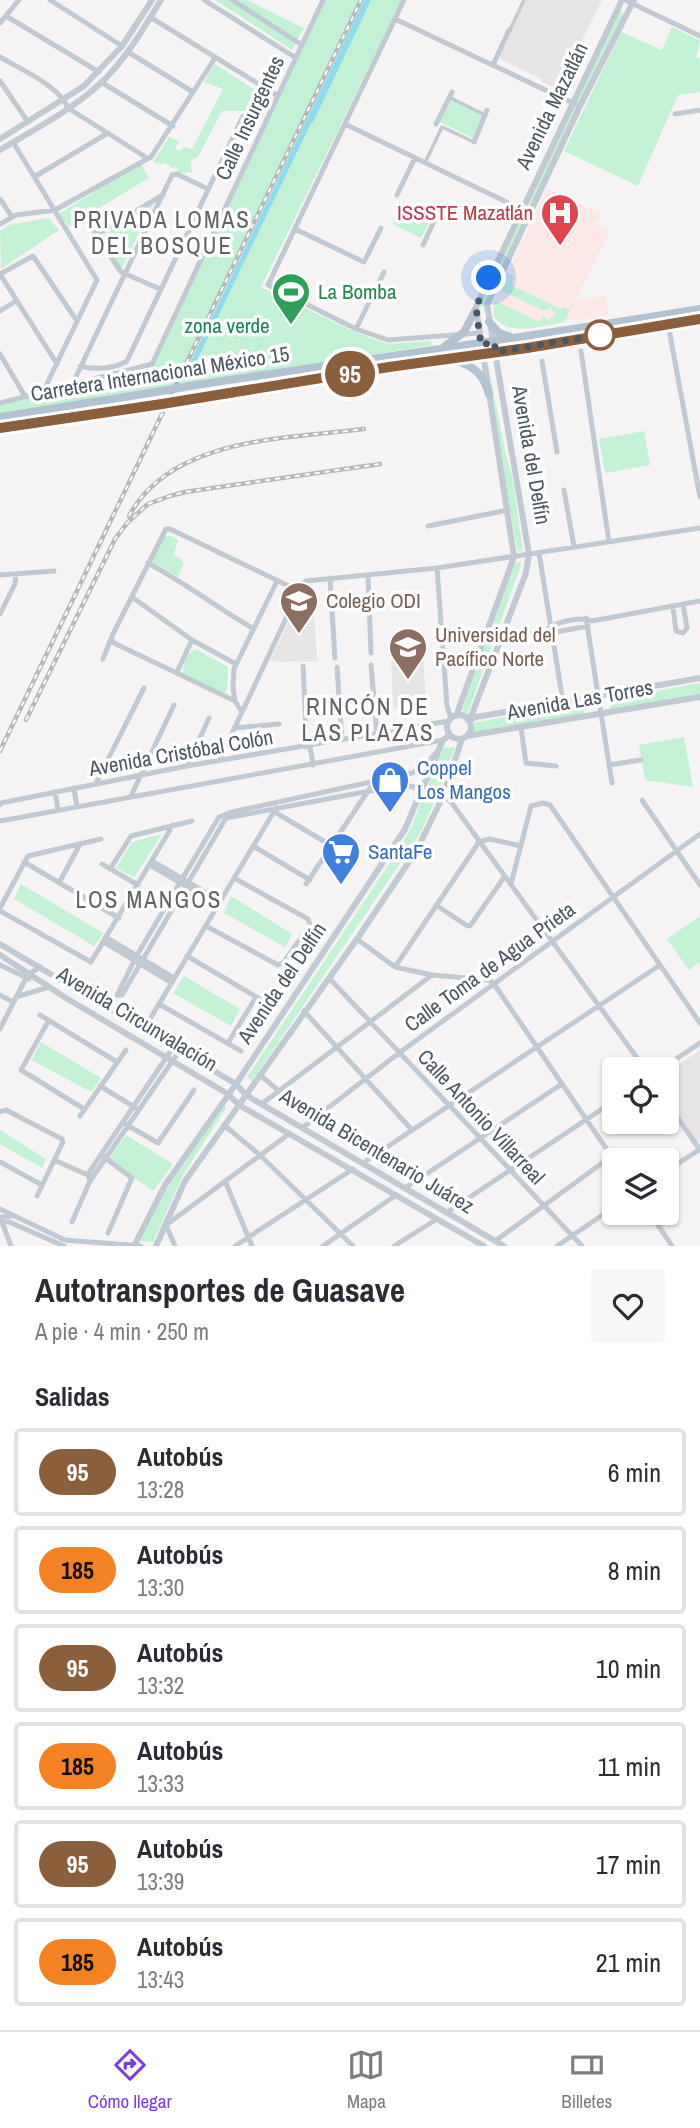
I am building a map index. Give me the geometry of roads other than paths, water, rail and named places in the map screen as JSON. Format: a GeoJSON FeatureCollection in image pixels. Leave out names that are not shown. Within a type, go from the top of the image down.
{"type":"FeatureCollection","features":[{"type":"Feature","properties":{"kind":"main road","name":"Carretera Internacional México 15"},"geometry":{"type":"LineString","coordinates":[[0,417],[349,361],[481,345],[700,309]]}},
{"type":"Feature","properties":{"kind":"main road"},"geometry":{"type":"LineString","coordinates":[[438,351],[464,332],[475,311]]}},
{"type":"Feature","properties":{"kind":"main road","name":"Carretera Internacional México 15"},"geometry":{"type":"LineString","coordinates":[[0,428],[389,367],[451,360],[700,319]]}},
{"type":"Feature","properties":{"kind":"main road"},"geometry":{"type":"LineString","coordinates":[[489,322],[502,336],[525,338]]}},
{"type":"Feature","properties":{"kind":"main road"},"geometry":{"type":"LineString","coordinates":[[451,360],[477,370],[489,394]]}},
{"type":"Feature","properties":{"kind":"street"},"geometry":{"type":"LineString","coordinates":[[0,23],[19,0]]}},
{"type":"Feature","properties":{"kind":"street"},"geometry":{"type":"LineString","coordinates":[[50,0],[193,92]]}},
{"type":"Feature","properties":{"kind":"street"},"geometry":{"type":"LineString","coordinates":[[0,139],[65,99],[125,49],[152,0]]}},
{"type":"Feature","properties":{"kind":"street"},"geometry":{"type":"LineString","coordinates":[[0,150],[68,108],[102,82],[161,0]]}},
{"type":"Feature","properties":{"kind":"street"},"geometry":{"type":"LineString","coordinates":[[204,0],[296,58]]}},
{"type":"Feature","properties":{"kind":"street"},"geometry":{"type":"LineString","coordinates":[[232,0],[302,45]]}},
{"type":"Feature","properties":{"kind":"street","name":"Calle Insurgentes"},"geometry":{"type":"LineString","coordinates":[[72,385],[152,364],[323,0]]}},
{"type":"Feature","properties":{"kind":"street"},"geometry":{"type":"LineString","coordinates":[[404,0],[268,285],[356,329],[393,340],[464,332],[479,333]]}},
{"type":"Feature","properties":{"kind":"street"},"geometry":{"type":"LineString","coordinates":[[493,65],[524,0]]}},
{"type":"Feature","properties":{"kind":"street"},"geometry":{"type":"LineString","coordinates":[[629,1],[700,35]]}},
{"type":"Feature","properties":{"kind":"street","name":"Avenida Mazatlán"},"geometry":{"type":"LineString","coordinates":[[475,311],[522,209],[629,1]]}},
{"type":"Feature","properties":{"kind":"street","name":"Avenida Mazatlán"},"geometry":{"type":"LineString","coordinates":[[494,342],[487,306],[577,105],[629,1]]}},
{"type":"Feature","properties":{"kind":"street"},"geometry":{"type":"LineString","coordinates":[[6,16],[99,72]]}},
{"type":"Feature","properties":{"kind":"street"},"geometry":{"type":"LineString","coordinates":[[150,17],[278,96]]}},
{"type":"Feature","properties":{"kind":"street"},"geometry":{"type":"LineString","coordinates":[[395,19],[577,105]]}},
{"type":"Feature","properties":{"kind":"street"},"geometry":{"type":"LineString","coordinates":[[0,57],[53,89],[65,99],[68,108],[147,158]]}},
{"type":"Feature","properties":{"kind":"street"},"geometry":{"type":"LineString","coordinates":[[0,224],[12,217],[55,210],[155,155],[215,58]]}},
{"type":"Feature","properties":{"kind":"street"},"geometry":{"type":"LineString","coordinates":[[0,81],[28,122]]}},
{"type":"Feature","properties":{"kind":"street"},"geometry":{"type":"LineString","coordinates":[[102,82],[173,126]]}},
{"type":"Feature","properties":{"kind":"street"},"geometry":{"type":"LineString","coordinates":[[425,163],[450,95],[486,112],[474,142],[439,125]]}},
{"type":"Feature","properties":{"kind":"street"},"geometry":{"type":"LineString","coordinates":[[676,114],[700,110]]}},
{"type":"Feature","properties":{"kind":"street"},"geometry":{"type":"LineString","coordinates":[[80,366],[91,370],[124,363],[243,116],[261,114]]}},
{"type":"Feature","properties":{"kind":"street"},"geometry":{"type":"LineString","coordinates":[[345,124],[530,213]]}},
{"type":"Feature","properties":{"kind":"street"},"geometry":{"type":"LineString","coordinates":[[34,177],[108,132]]}},
{"type":"Feature","properties":{"kind":"street"},"geometry":{"type":"LineString","coordinates":[[13,142],[97,280],[43,392]]}},
{"type":"Feature","properties":{"kind":"street"},"geometry":{"type":"LineString","coordinates":[[397,195],[415,158]]}},
{"type":"Feature","properties":{"kind":"street"},"geometry":{"type":"LineString","coordinates":[[0,403],[72,385],[174,174],[208,189]]}},
{"type":"Feature","properties":{"kind":"street"},"geometry":{"type":"LineString","coordinates":[[96,235],[163,195]]}},
{"type":"Feature","properties":{"kind":"street"},"geometry":{"type":"LineString","coordinates":[[0,199],[12,217]]}},
{"type":"Feature","properties":{"kind":"street"},"geometry":{"type":"LineString","coordinates":[[423,245],[437,215]]}},
{"type":"Feature","properties":{"kind":"street"},"geometry":{"type":"LineString","coordinates":[[89,224],[121,272],[160,289]]}},
{"type":"Feature","properties":{"kind":"street"},"geometry":{"type":"LineString","coordinates":[[295,229],[363,262],[380,228]]}},
{"type":"Feature","properties":{"kind":"street"},"geometry":{"type":"LineString","coordinates":[[57,364],[0,274],[33,256],[77,321]]}},
{"type":"Feature","properties":{"kind":"street"},"geometry":{"type":"LineString","coordinates":[[356,329],[384,272]]}},
{"type":"Feature","properties":{"kind":"street"},"geometry":{"type":"LineString","coordinates":[[0,311],[16,301]]}},
{"type":"Feature","properties":{"kind":"street"},"geometry":{"type":"LineString","coordinates":[[475,311],[483,355]]}},
{"type":"Feature","properties":{"kind":"street"},"geometry":{"type":"LineString","coordinates":[[668,324],[700,497]]}},
{"type":"Feature","properties":{"kind":"street"},"geometry":{"type":"LineString","coordinates":[[494,342],[496,352]]}},
{"type":"Feature","properties":{"kind":"street","name":"Avenida del Delfín"},"geometry":{"type":"LineString","coordinates":[[468,720],[526,573],[529,554],[496,352]]}},
{"type":"Feature","properties":{"kind":"street"},"geometry":{"type":"LineString","coordinates":[[581,352],[609,542]]}},
{"type":"Feature","properties":{"kind":"street"},"geometry":{"type":"LineString","coordinates":[[0,354],[26,396]]}},
{"type":"Feature","properties":{"kind":"street","name":"Avenida del Delfín"},"geometry":{"type":"LineString","coordinates":[[452,718],[514,557],[483,355]]}},
{"type":"Feature","properties":{"kind":"street"},"geometry":{"type":"LineString","coordinates":[[542,361],[557,452]]}},
{"type":"Feature","properties":{"kind":"street"},"geometry":{"type":"LineString","coordinates":[[564,490],[574,547]]}},
{"type":"Feature","properties":{"kind":"street"},"geometry":{"type":"LineString","coordinates":[[428,526],[508,510]]}},
{"type":"Feature","properties":{"kind":"street"},"geometry":{"type":"LineString","coordinates":[[219,761],[306,581],[437,569],[700,528]]}},
{"type":"Feature","properties":{"kind":"street"},"geometry":{"type":"LineString","coordinates":[[103,659],[163,531],[170,529],[293,588]]}},
{"type":"Feature","properties":{"kind":"street"},"geometry":{"type":"LineString","coordinates":[[539,553],[550,626],[548,632],[563,702]]}},
{"type":"Feature","properties":{"kind":"street"},"geometry":{"type":"LineString","coordinates":[[148,563],[254,629]]}},
{"type":"Feature","properties":{"kind":"street"},"geometry":{"type":"LineString","coordinates":[[437,569],[447,706],[452,718],[447,729],[454,738],[465,738],[471,728],[468,720],[452,718]]}},
{"type":"Feature","properties":{"kind":"street"},"geometry":{"type":"LineString","coordinates":[[0,575],[54,571]]}},
{"type":"Feature","properties":{"kind":"street"},"geometry":{"type":"LineString","coordinates":[[0,614],[15,584],[16,574]]}},
{"type":"Feature","properties":{"kind":"street"},"geometry":{"type":"LineString","coordinates":[[368,575],[371,653]]}},
{"type":"Feature","properties":{"kind":"street"},"geometry":{"type":"LineString","coordinates":[[331,578],[335,657]]}},
{"type":"Feature","properties":{"kind":"street"},"geometry":{"type":"LineString","coordinates":[[242,712],[235,701],[233,679],[236,664],[277,581]]}},
{"type":"Feature","properties":{"kind":"street"},"geometry":{"type":"LineString","coordinates":[[132,597],[192,640],[236,664]]}},
{"type":"Feature","properties":{"kind":"street"},"geometry":{"type":"LineString","coordinates":[[550,626],[700,601]]}},
{"type":"Feature","properties":{"kind":"street"},"geometry":{"type":"LineString","coordinates":[[673,607],[676,631],[683,632],[687,628],[683,604]]}},
{"type":"Feature","properties":{"kind":"street"},"geometry":{"type":"LineString","coordinates":[[589,620],[587,626],[612,783]]}},
{"type":"Feature","properties":{"kind":"street"},"geometry":{"type":"LineString","coordinates":[[502,638],[587,626]]}},
{"type":"Feature","properties":{"kind":"street"},"geometry":{"type":"LineString","coordinates":[[112,640],[235,701]]}},
{"type":"Feature","properties":{"kind":"street"},"geometry":{"type":"LineString","coordinates":[[177,672],[192,640]]}},
{"type":"Feature","properties":{"kind":"street"},"geometry":{"type":"LineString","coordinates":[[371,665],[377,734]]}},
{"type":"Feature","properties":{"kind":"street"},"geometry":{"type":"LineString","coordinates":[[303,666],[307,737],[313,765]]}},
{"type":"Feature","properties":{"kind":"street"},"geometry":{"type":"LineString","coordinates":[[337,667],[342,740]]}},
{"type":"Feature","properties":{"kind":"street","name":"Avenida Las Torres"},"geometry":{"type":"LineString","coordinates":[[468,720],[700,678]]}},
{"type":"Feature","properties":{"kind":"street"},"geometry":{"type":"LineString","coordinates":[[96,783],[145,688]]}},
{"type":"Feature","properties":{"kind":"street","name":"Avenida Las Torres"},"geometry":{"type":"LineString","coordinates":[[465,738],[700,697]]}},
{"type":"Feature","properties":{"kind":"street"},"geometry":{"type":"LineString","coordinates":[[131,796],[174,705]]}},
{"type":"Feature","properties":{"kind":"street"},"geometry":{"type":"LineString","coordinates":[[187,766],[209,718]]}},
{"type":"Feature","properties":{"kind":"street","name":"Avenida Cristóbal Colón"},"geometry":{"type":"LineString","coordinates":[[1,804],[96,783],[377,734],[452,718]]}},
{"type":"Feature","properties":{"kind":"street"},"geometry":{"type":"LineString","coordinates":[[234,728],[279,724]]}},
{"type":"Feature","properties":{"kind":"street"},"geometry":{"type":"LineString","coordinates":[[521,728],[526,762],[556,766]]}},
{"type":"Feature","properties":{"kind":"street"},"geometry":{"type":"LineString","coordinates":[[443,740],[450,735]]}},
{"type":"Feature","properties":{"kind":"street","name":"Avenida del Delfín"},"geometry":{"type":"LineString","coordinates":[[156,1246],[185,1181],[417,850],[443,796],[465,738]]}},
{"type":"Feature","properties":{"kind":"street","name":"Avenida del Delfín"},"geometry":{"type":"LineString","coordinates":[[136,1246],[164,1185],[236,1084],[405,829],[443,740]]}},
{"type":"Feature","properties":{"kind":"street","name":"Avenida Cristóbal Colón"},"geometry":{"type":"LineString","coordinates":[[3,820],[443,740]]}},
{"type":"Feature","properties":{"kind":"street"},"geometry":{"type":"LineString","coordinates":[[185,883],[219,817],[279,801],[412,773],[427,764],[438,751]]}},
{"type":"Feature","properties":{"kind":"street"},"geometry":{"type":"LineString","coordinates":[[609,765],[641,760]]}},
{"type":"Feature","properties":{"kind":"street"},"geometry":{"type":"LineString","coordinates":[[253,846],[308,882],[370,790],[372,782]]}},
{"type":"Feature","properties":{"kind":"street"},"geometry":{"type":"LineString","coordinates":[[139,960],[122,995],[118,997],[116,993],[226,818],[396,786],[423,790],[443,796],[451,802],[636,1057]]}},
{"type":"Feature","properties":{"kind":"street"},"geometry":{"type":"LineString","coordinates":[[74,788],[77,807]]}},
{"type":"Feature","properties":{"kind":"street"},"geometry":{"type":"LineString","coordinates":[[55,792],[58,810]]}},
{"type":"Feature","properties":{"kind":"street"},"geometry":{"type":"LineString","coordinates":[[642,800],[700,886]]}},
{"type":"Feature","properties":{"kind":"street"},"geometry":{"type":"LineString","coordinates":[[150,1019],[279,801]]}},
{"type":"Feature","properties":{"kind":"street"},"geometry":{"type":"LineString","coordinates":[[512,884],[531,806],[543,803],[550,805],[700,1023]]}},
{"type":"Feature","properties":{"kind":"street"},"geometry":{"type":"LineString","coordinates":[[274,810],[332,846]]}},
{"type":"Feature","properties":{"kind":"street"},"geometry":{"type":"LineString","coordinates":[[0,814],[3,820]]}},
{"type":"Feature","properties":{"kind":"street"},"geometry":{"type":"LineString","coordinates":[[110,869],[131,836],[192,821]]}},
{"type":"Feature","properties":{"kind":"street"},"geometry":{"type":"LineString","coordinates":[[101,839],[31,854],[24,862],[0,910],[93,961],[173,825]]}},
{"type":"Feature","properties":{"kind":"street","name":"Calle Toma de Agua Prieta"},"geometry":{"type":"LineString","coordinates":[[302,1128],[399,1053],[700,834]]}},
{"type":"Feature","properties":{"kind":"street"},"geometry":{"type":"LineString","coordinates":[[395,967],[479,842],[490,839],[521,846]]}},
{"type":"Feature","properties":{"kind":"street"},"geometry":{"type":"LineString","coordinates":[[60,883],[80,844]]}},
{"type":"Feature","properties":{"kind":"street"},"geometry":{"type":"LineString","coordinates":[[24,862],[119,918]]}},
{"type":"Feature","properties":{"kind":"street"},"geometry":{"type":"LineString","coordinates":[[151,863],[219,903]]}},
{"type":"Feature","properties":{"kind":"street"},"geometry":{"type":"LineString","coordinates":[[102,864],[138,885]]}},
{"type":"Feature","properties":{"kind":"street"},"geometry":{"type":"LineString","coordinates":[[436,905],[470,926],[505,876]]}},
{"type":"Feature","properties":{"kind":"street"},"geometry":{"type":"LineString","coordinates":[[206,926],[278,965],[284,962],[310,925],[308,919],[234,878]]}},
{"type":"Feature","properties":{"kind":"street"},"geometry":{"type":"LineString","coordinates":[[357,939],[395,967],[432,975],[489,980],[494,984],[606,1148]]}},
{"type":"Feature","properties":{"kind":"street"},"geometry":{"type":"LineString","coordinates":[[106,940],[173,980]]}},
{"type":"Feature","properties":{"kind":"street","name":"Avenida Circunvalación"},"geometry":{"type":"LineString","coordinates":[[0,944],[236,1084]]}},
{"type":"Feature","properties":{"kind":"street","name":"Avenida Circunvalación"},"geometry":{"type":"LineString","coordinates":[[0,955],[27,976],[37,979],[228,1094]]}},
{"type":"Feature","properties":{"kind":"street"},"geometry":{"type":"LineString","coordinates":[[187,956],[265,1002]]}},
{"type":"Feature","properties":{"kind":"street"},"geometry":{"type":"LineString","coordinates":[[0,965],[27,976]]}},
{"type":"Feature","properties":{"kind":"street"},"geometry":{"type":"LineString","coordinates":[[363,1163],[660,965]]}},
{"type":"Feature","properties":{"kind":"street","name":"Avenida Circunvalación"},"geometry":{"type":"LineString","coordinates":[[0,1029],[27,976],[41,967]]}},
{"type":"Feature","properties":{"kind":"street"},"geometry":{"type":"LineString","coordinates":[[263,1103],[432,975]]}},
{"type":"Feature","properties":{"kind":"street","name":"Calle Antonio Villarreal"},"geometry":{"type":"LineString","coordinates":[[329,978],[582,1246]]}},
{"type":"Feature","properties":{"kind":"street"},"geometry":{"type":"LineString","coordinates":[[0,995],[15,1000],[49,987]]}},
{"type":"Feature","properties":{"kind":"street"},"geometry":{"type":"LineString","coordinates":[[228,1043],[256,997]]}},
{"type":"Feature","properties":{"kind":"street"},"geometry":{"type":"LineString","coordinates":[[159,1004],[241,1051]]}},
{"type":"Feature","properties":{"kind":"street"},"geometry":{"type":"LineString","coordinates":[[304,1011],[412,1130]]}},
{"type":"Feature","properties":{"kind":"street"},"geometry":{"type":"LineString","coordinates":[[40,1015],[117,1062]]}},
{"type":"Feature","properties":{"kind":"street"},"geometry":{"type":"LineString","coordinates":[[49,1020],[21,1070],[84,1109]]}},
{"type":"Feature","properties":{"kind":"street"},"geometry":{"type":"LineString","coordinates":[[679,1057],[700,1043]]}},
{"type":"Feature","properties":{"kind":"street"},"geometry":{"type":"LineString","coordinates":[[160,1073],[166,1057],[177,1048]]}},
{"type":"Feature","properties":{"kind":"street"},"geometry":{"type":"LineString","coordinates":[[72,1222],[90,1178],[160,1073],[173,1061],[177,1048]]}},
{"type":"Feature","properties":{"kind":"street"},"geometry":{"type":"LineString","coordinates":[[80,1116],[126,1050]]}},
{"type":"Feature","properties":{"kind":"street"},"geometry":{"type":"LineString","coordinates":[[260,1075],[279,1091]]}},
{"type":"Feature","properties":{"kind":"street","name":"Avenida Bicentenario Juárez"},"geometry":{"type":"LineString","coordinates":[[236,1084],[246,1095],[504,1246]]}},
{"type":"Feature","properties":{"kind":"street"},"geometry":{"type":"LineString","coordinates":[[405,1188],[562,1084]]}},
{"type":"Feature","properties":{"kind":"street"},"geometry":{"type":"LineString","coordinates":[[100,1086],[136,1108]]}},
{"type":"Feature","properties":{"kind":"street"},"geometry":{"type":"LineString","coordinates":[[125,1124],[155,1143],[160,1142],[194,1090]]}},
{"type":"Feature","properties":{"kind":"street","name":"Avenida Bicentenario Juárez"},"geometry":{"type":"LineString","coordinates":[[228,1094],[239,1105],[485,1246]]}},
{"type":"Feature","properties":{"kind":"street"},"geometry":{"type":"LineString","coordinates":[[446,1213],[602,1109]]}},
{"type":"Feature","properties":{"kind":"street"},"geometry":{"type":"LineString","coordinates":[[1,1110],[6,1110],[62,1139],[63,1142],[37,1196]]}},
{"type":"Feature","properties":{"kind":"street"},"geometry":{"type":"LineString","coordinates":[[679,1119],[700,1149],[679,1163]]}},
{"type":"Feature","properties":{"kind":"street"},"geometry":{"type":"LineString","coordinates":[[224,1125],[260,1155],[353,1246]]}},
{"type":"Feature","properties":{"kind":"street"},"geometry":{"type":"LineString","coordinates":[[175,1246],[166,1225],[289,1133]]}},
{"type":"Feature","properties":{"kind":"street"},"geometry":{"type":"LineString","coordinates":[[103,1157],[132,1178],[108,1233]]}},
{"type":"Feature","properties":{"kind":"street"},"geometry":{"type":"LineString","coordinates":[[54,1160],[90,1178]]}},
{"type":"Feature","properties":{"kind":"street"},"geometry":{"type":"LineString","coordinates":[[0,1163],[42,1185]]}},
{"type":"Feature","properties":{"kind":"street"},"geometry":{"type":"LineString","coordinates":[[495,1241],[602,1165]]}},
{"type":"Feature","properties":{"kind":"street"},"geometry":{"type":"LineString","coordinates":[[235,1246],[353,1169]]}},
{"type":"Feature","properties":{"kind":"street"},"geometry":{"type":"LineString","coordinates":[[225,1181],[252,1246]]}},
{"type":"Feature","properties":{"kind":"street"},"geometry":{"type":"LineString","coordinates":[[323,1246],[396,1195]]}},
{"type":"Feature","properties":{"kind":"street"},"geometry":{"type":"LineString","coordinates":[[0,1209],[11,1246]]}},
{"type":"Feature","properties":{"kind":"street"},"geometry":{"type":"LineString","coordinates":[[557,1246],[602,1215]]}},
{"type":"Feature","properties":{"kind":"street"},"geometry":{"type":"LineString","coordinates":[[394,1246],[437,1219]]}},
{"type":"Feature","properties":{"kind":"street"},"geometry":{"type":"LineString","coordinates":[[4,1220],[64,1246]]}},
{"type":"Feature","properties":{"kind":"street"},"geometry":{"type":"LineString","coordinates":[[657,1225],[672,1246]]}},
{"type":"Feature","properties":{"kind":"street"},"geometry":{"type":"LineString","coordinates":[[51,1241],[136,1246]]}},
{"type":"Feature","properties":{"kind":"water"},"geometry":{"type":"Polygon","coordinates":[[[364,0],[370,0],[188,379],[182,380],[364,0]]]}},
{"type":"Feature","properties":{"kind":"waterway"},"geometry":{"type":"LineString","coordinates":[[312,122],[370,0]]}},
{"type":"Feature","properties":{"kind":"railway"},"geometry":{"type":"LineString","coordinates":[[0,751],[361,0]]}},
{"type":"Feature","properties":{"kind":"railway"},"geometry":{"type":"LineString","coordinates":[[129,516],[148,490],[172,470],[201,456],[266,440],[364,429]]}},
{"type":"Feature","properties":{"kind":"railway"},"geometry":{"type":"LineString","coordinates":[[26,720],[115,539],[128,522],[148,504],[185,492],[380,464]]}},
{"type":"Feature","properties":{"kind":"place","name":"ISSSTE Mazatlán"},"geometry":{"type":"Point","coordinates":[560,247]}},
{"type":"Feature","properties":{"kind":"place","name":"La Bomba"},"geometry":{"type":"Point","coordinates":[291,326]}},
{"type":"Feature","properties":{"kind":"place","name":"Colegio ODI"},"geometry":{"type":"Point","coordinates":[299,635]}},
{"type":"Feature","properties":{"kind":"place","name":"Universidad del Pacífico Norte"},"geometry":{"type":"Point","coordinates":[408,681]}},
{"type":"Feature","properties":{"kind":"place","name":"Coppel Los Mangos"},"geometry":{"type":"Point","coordinates":[390,814]}},
{"type":"Feature","properties":{"kind":"place","name":"SantaFe"},"geometry":{"type":"Point","coordinates":[341,886]}},
{"type":"Feature","properties":{"kind":"district","name":"PRIVADA LOMAS DEL BOSQUE"},"geometry":{"type":"Point","coordinates":[162,233]}},
{"type":"Feature","properties":{"kind":"district","name":"RINCÓN DE LAS PLAZAS"},"geometry":{"type":"Point","coordinates":[368,720]}},
{"type":"Feature","properties":{"kind":"district","name":"LOS MANGOS"},"geometry":{"type":"Point","coordinates":[149,900]}},
{"type":"Feature","properties":{"kind":"park label","name":"zona verde"},"geometry":{"type":"Point","coordinates":[227,326]}}]}
